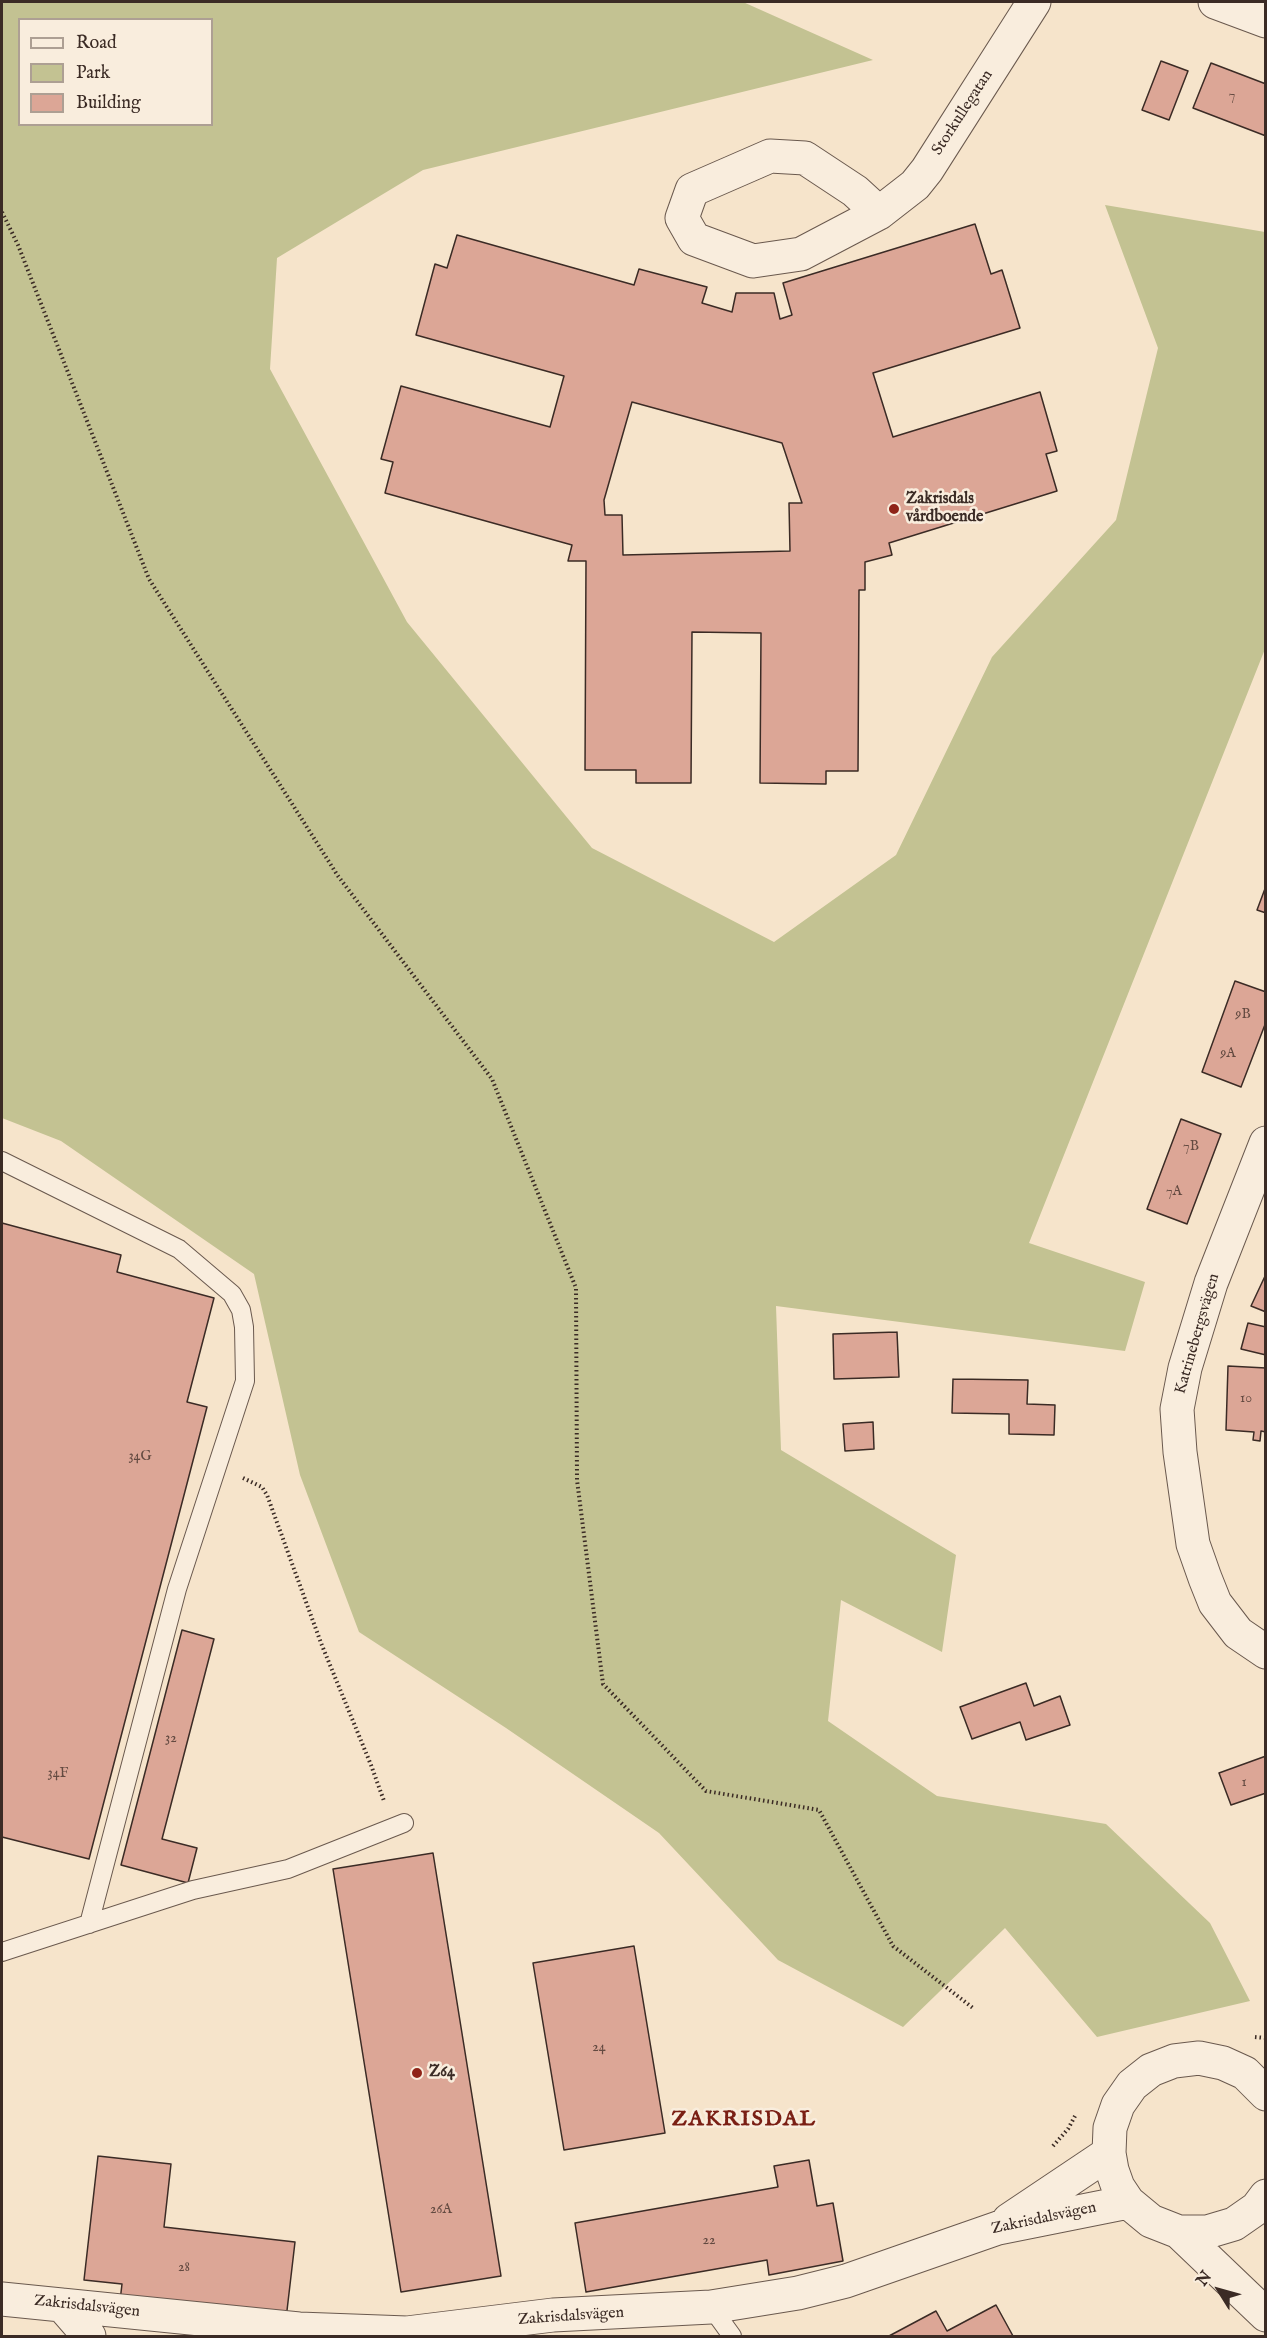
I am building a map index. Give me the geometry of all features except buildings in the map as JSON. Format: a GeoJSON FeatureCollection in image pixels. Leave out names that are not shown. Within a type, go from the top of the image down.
{"type":"FeatureCollection","features":[{"type":"Feature","properties":{"kind":"street","name":"Storkullegatan"},"geometry":{"type":"LineString","coordinates":[[879,213],[855,191],[805,158],[770,156],[692,190],[682,218],[694,239],[753,261],[801,254],[879,213],[915,185],[927,170],[1035,2]]}},
{"type":"Feature","properties":{"kind":"street"},"geometry":{"type":"LineString","coordinates":[[1215,2],[1266,21]]}},
{"type":"Feature","properties":{"kind":"street","name":"Katrinebergsvägen"},"geometry":{"type":"LineString","coordinates":[[1266,1143],[1211,1283],[1185,1368],[1177,1409],[1180,1452],[1193,1544],[1211,1595],[1238,1633],[1266,1652]]}},
{"type":"Feature","properties":{"kind":"street"},"geometry":{"type":"LineString","coordinates":[[1265,2091],[1245,2073],[1223,2063],[1207,2060],[1174,2061],[1151,2070],[1132,2085],[1118,2105],[1110,2128],[1109,2153],[1118,2187],[1128,2202],[1151,2221],[1179,2232],[1208,2232],[1234,2224],[1257,2208],[1266,2196]]}},
{"type":"Feature","properties":{"kind":"street"},"geometry":{"type":"LineString","coordinates":[[998,2228],[1109,2153]]}},
{"type":"Feature","properties":{"kind":"street","name":"Zakrisdalsvägen"},"geometry":{"type":"LineString","coordinates":[[2,2299],[299,2329],[407,2333],[553,2315],[711,2307],[798,2293],[846,2281],[998,2228],[1128,2202]]}},
{"type":"Feature","properties":{"kind":"street"},"geometry":{"type":"LineString","coordinates":[[1179,2232],[1266,2315]]}},
{"type":"Feature","properties":{"kind":"street"},"geometry":{"type":"LineString","coordinates":[[62,2305],[89,2337]]}},
{"type":"Feature","properties":{"kind":"lane"},"geometry":{"type":"LineString","coordinates":[[2,1161],[179,1249],[232,1294],[241,1310],[244,1327],[245,1381],[177,1589],[89,1924]]}},
{"type":"Feature","properties":{"kind":"lane"},"geometry":{"type":"LineString","coordinates":[[2,1952],[193,1890],[288,1869],[398,1825]]}},
{"type":"Feature","properties":{"kind":"lane"},"geometry":{"type":"LineString","coordinates":[[711,2307],[732,2337]]}},
{"type":"Feature","properties":{"kind":"path"},"geometry":{"type":"LineString","coordinates":[[2,212],[23,256],[149,579],[338,876],[492,1079],[576,1288],[577,1480],[603,1684],[706,1791],[819,1810],[893,1946],[973,2008]]}},
{"type":"Feature","properties":{"kind":"path"},"geometry":{"type":"LineString","coordinates":[[218,1467],[262,1487],[267,1495],[321,1643],[398,1825]]}},
{"type":"Feature","properties":{"kind":"green space"},"geometry":{"type":"Polygon","coordinates":[[[2,2],[743,2],[873,60],[423,170],[277,258],[270,369],[407,622],[592,848],[774,942],[896,855],[992,657],[1116,520],[1158,348],[1105,205],[1265,232],[1265,649],[1029,1243],[1145,1282],[1125,1351],[776,1306],[781,1450],[956,1555],[942,1652],[841,1600],[828,1721],[937,1796],[1106,1824],[1210,1923],[1250,2001],[1097,2037],[1005,1928],[903,2027],[778,1960],[659,1833],[506,1728],[359,1632],[300,1475],[254,1274],[61,1141],[2,1118],[2,2]]]}},
{"type":"Feature","properties":{"kind":"place","name":"Zakrisdals vårdboende"},"geometry":{"type":"Point","coordinates":[894,509]}},
{"type":"Feature","properties":{"kind":"place","name":"Z64"},"geometry":{"type":"Point","coordinates":[417,2073]}},
{"type":"Feature","properties":{"kind":"district","name":"ZAKRISDAL"},"geometry":{"type":"Point","coordinates":[744,2120]}}]}
